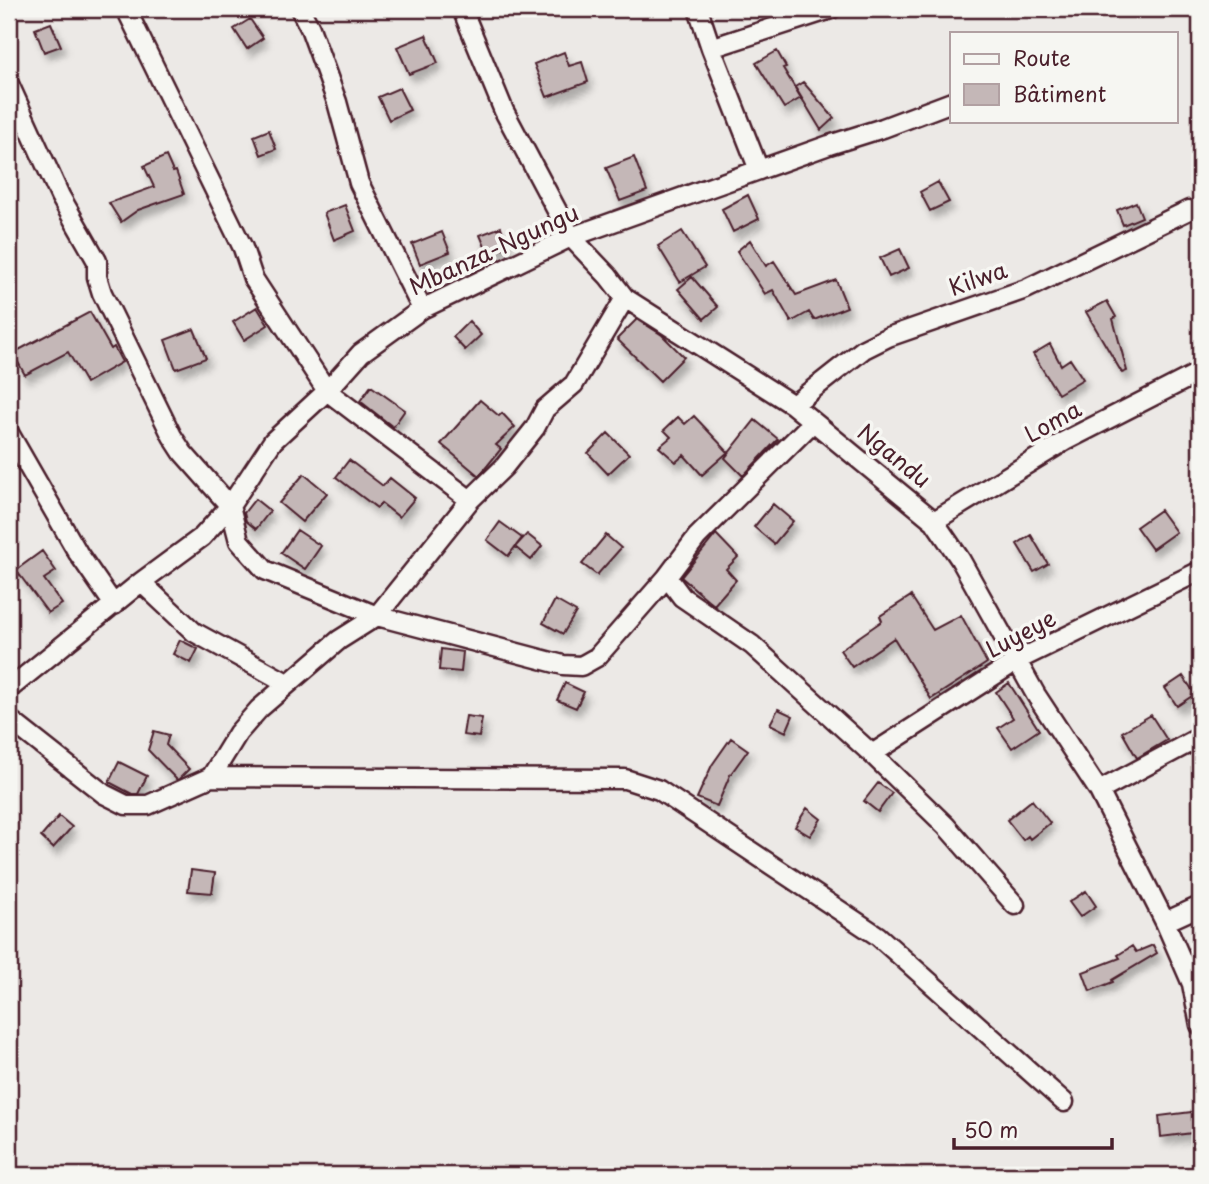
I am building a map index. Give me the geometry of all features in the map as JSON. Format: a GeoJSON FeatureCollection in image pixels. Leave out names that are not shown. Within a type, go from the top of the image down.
{"type":"FeatureCollection","features":[{"type":"Feature","properties":{"kind":"street"},"geometry":{"type":"LineString","coordinates":[[126,9],[243,247],[253,278],[327,391],[470,500]]}},
{"type":"Feature","properties":{"kind":"street"},"geometry":{"type":"LineString","coordinates":[[300,9],[310,28],[337,102],[359,183],[422,309]]}},
{"type":"Feature","properties":{"kind":"street","name":"Ngandu"},"geometry":{"type":"LineString","coordinates":[[462,9],[505,111],[571,237],[625,298],[793,405],[934,521],[960,559],[1036,695],[1099,791],[1196,989],[1200,1025]]}},
{"type":"Feature","properties":{"kind":"street"},"geometry":{"type":"LineString","coordinates":[[698,9],[759,170]]}},
{"type":"Feature","properties":{"kind":"street"},"geometry":{"type":"LineString","coordinates":[[711,48],[831,9]]}},
{"type":"Feature","properties":{"kind":"street"},"geometry":{"type":"LineString","coordinates":[[9,84],[60,196],[97,261],[97,277],[102,293],[173,436],[183,453],[230,506],[239,541],[265,570],[377,616],[563,665],[581,666],[597,657],[667,577],[697,537],[813,422]]}},
{"type":"Feature","properties":{"kind":"street","name":"Mbanza-Ngungu"},"geometry":{"type":"LineString","coordinates":[[9,689],[141,582],[202,537],[230,506],[274,441],[327,391],[361,353],[422,309],[571,237],[950,103]]}},
{"type":"Feature","properties":{"kind":"street","name":"Kilwa"},"geometry":{"type":"LineString","coordinates":[[793,405],[864,349],[888,337],[1026,289],[1189,210]]}},
{"type":"Feature","properties":{"kind":"street"},"geometry":{"type":"LineString","coordinates":[[212,777],[238,733],[287,683],[339,640],[377,616],[470,500],[505,467],[535,428],[545,409],[574,384],[625,298]]}},
{"type":"Feature","properties":{"kind":"street","name":"Loma"},"geometry":{"type":"LineString","coordinates":[[934,521],[1065,441],[1200,372]]}},
{"type":"Feature","properties":{"kind":"street"},"geometry":{"type":"LineString","coordinates":[[9,433],[78,553],[114,605]]}},
{"type":"Feature","properties":{"kind":"street","name":"Luyeye"},"geometry":{"type":"LineString","coordinates":[[872,754],[1018,660],[1200,571]]}},
{"type":"Feature","properties":{"kind":"street"},"geometry":{"type":"LineString","coordinates":[[667,577],[682,597],[752,645],[872,754],[946,826],[1015,905]]}},
{"type":"Feature","properties":{"kind":"street"},"geometry":{"type":"LineString","coordinates":[[141,582],[194,632],[287,683]]}},
{"type":"Feature","properties":{"kind":"street"},"geometry":{"type":"LineString","coordinates":[[9,719],[104,794],[127,805],[148,805],[212,777],[625,779],[644,784],[659,790],[878,936],[1063,1102]]}},
{"type":"Feature","properties":{"kind":"street"},"geometry":{"type":"LineString","coordinates":[[1099,791],[1200,737]]}},
{"type":"Feature","properties":{"kind":"street"},"geometry":{"type":"LineString","coordinates":[[1165,922],[1200,906]]}},
{"type":"Feature","properties":{"kind":"building"},"geometry":{"type":"Polygon","coordinates":[[[250,19],[263,38],[247,49],[234,29],[250,19]]]}},
{"type":"Feature","properties":{"kind":"building"},"geometry":{"type":"Polygon","coordinates":[[[51,23],[61,46],[44,52],[35,29],[51,23]]]}},
{"type":"Feature","properties":{"kind":"building"},"geometry":{"type":"Polygon","coordinates":[[[426,35],[438,63],[409,74],[397,47],[426,35]]]}},
{"type":"Feature","properties":{"kind":"building"},"geometry":{"type":"Polygon","coordinates":[[[777,51],[786,67],[783,68],[801,98],[784,108],[756,63],[777,51]]]}},
{"type":"Feature","properties":{"kind":"building"},"geometry":{"type":"Polygon","coordinates":[[[564,52],[569,66],[582,62],[588,82],[547,97],[534,64],[564,52]]]}},
{"type":"Feature","properties":{"kind":"building"},"geometry":{"type":"Polygon","coordinates":[[[803,82],[834,118],[821,130],[795,87],[803,82]]]}},
{"type":"Feature","properties":{"kind":"building"},"geometry":{"type":"Polygon","coordinates":[[[399,88],[410,110],[389,120],[378,97],[399,88]]]}},
{"type":"Feature","properties":{"kind":"building"},"geometry":{"type":"Polygon","coordinates":[[[269,130],[276,149],[261,155],[254,136],[269,130]]]}},
{"type":"Feature","properties":{"kind":"building"},"geometry":{"type":"Polygon","coordinates":[[[166,156],[173,172],[176,171],[184,194],[138,210],[121,222],[109,203],[154,187],[144,166],[166,156]]]}},
{"type":"Feature","properties":{"kind":"building"},"geometry":{"type":"Polygon","coordinates":[[[634,157],[647,191],[620,201],[606,168],[634,157]]]}},
{"type":"Feature","properties":{"kind":"building"},"geometry":{"type":"Polygon","coordinates":[[[938,182],[949,202],[930,211],[920,192],[938,182]]]}},
{"type":"Feature","properties":{"kind":"building"},"geometry":{"type":"Polygon","coordinates":[[[748,195],[759,219],[733,232],[722,209],[748,195]]]}},
{"type":"Feature","properties":{"kind":"building"},"geometry":{"type":"Polygon","coordinates":[[[1136,202],[1142,217],[1123,225],[1117,210],[1136,202]]]}},
{"type":"Feature","properties":{"kind":"building"},"geometry":{"type":"Polygon","coordinates":[[[345,205],[355,231],[334,240],[324,213],[345,205]]]}},
{"type":"Feature","properties":{"kind":"building"},"geometry":{"type":"Polygon","coordinates":[[[501,227],[508,246],[488,254],[480,235],[501,227]]]}},
{"type":"Feature","properties":{"kind":"building"},"geometry":{"type":"Polygon","coordinates":[[[682,231],[705,267],[680,282],[658,246],[682,231]]]}},
{"type":"Feature","properties":{"kind":"building"},"geometry":{"type":"Polygon","coordinates":[[[442,232],[450,252],[420,264],[412,244],[442,232]]]}},
{"type":"Feature","properties":{"kind":"building"},"geometry":{"type":"Polygon","coordinates":[[[750,240],[766,266],[774,261],[796,295],[836,280],[847,307],[814,320],[809,312],[791,322],[773,290],[765,294],[737,251],[750,240]]]}},
{"type":"Feature","properties":{"kind":"building"},"geometry":{"type":"Polygon","coordinates":[[[900,249],[909,268],[889,277],[880,258],[900,249]]]}},
{"type":"Feature","properties":{"kind":"building"},"geometry":{"type":"Polygon","coordinates":[[[692,277],[718,307],[704,319],[678,289],[692,277]]]}},
{"type":"Feature","properties":{"kind":"building"},"geometry":{"type":"Polygon","coordinates":[[[1107,301],[1116,317],[1113,319],[1127,371],[1122,373],[1086,312],[1107,301]]]}},
{"type":"Feature","properties":{"kind":"building"},"geometry":{"type":"Polygon","coordinates":[[[257,307],[268,325],[244,340],[233,322],[257,307]]]}},
{"type":"Feature","properties":{"kind":"building"},"geometry":{"type":"Polygon","coordinates":[[[90,312],[111,349],[114,347],[122,362],[86,383],[68,352],[25,375],[13,353],[90,312]]]}},
{"type":"Feature","properties":{"kind":"building"},"geometry":{"type":"Polygon","coordinates":[[[637,319],[662,335],[684,357],[660,381],[617,339],[637,319]]]}},
{"type":"Feature","properties":{"kind":"building"},"geometry":{"type":"Polygon","coordinates":[[[469,321],[481,335],[465,350],[453,337],[469,321]]]}},
{"type":"Feature","properties":{"kind":"building"},"geometry":{"type":"Polygon","coordinates":[[[194,329],[206,358],[176,369],[165,340],[194,329]]]}},
{"type":"Feature","properties":{"kind":"building"},"geometry":{"type":"Polygon","coordinates":[[[1050,344],[1061,365],[1070,359],[1083,379],[1058,394],[1033,354],[1050,344]]]}},
{"type":"Feature","properties":{"kind":"building"},"geometry":{"type":"Polygon","coordinates":[[[371,386],[405,410],[393,427],[360,401],[371,386]]]}},
{"type":"Feature","properties":{"kind":"building"},"geometry":{"type":"Polygon","coordinates":[[[480,400],[499,416],[502,413],[515,427],[496,445],[501,449],[479,476],[441,444],[480,400]]]}},
{"type":"Feature","properties":{"kind":"building"},"geometry":{"type":"Polygon","coordinates":[[[694,416],[728,452],[702,475],[684,455],[676,462],[659,447],[671,437],[664,430],[678,417],[685,424],[694,416]]]}},
{"type":"Feature","properties":{"kind":"building"},"geometry":{"type":"Polygon","coordinates":[[[755,420],[778,439],[743,476],[725,458],[755,420]]]}},
{"type":"Feature","properties":{"kind":"building"},"geometry":{"type":"Polygon","coordinates":[[[608,433],[629,454],[608,474],[588,453],[608,433]]]}},
{"type":"Feature","properties":{"kind":"building"},"geometry":{"type":"Polygon","coordinates":[[[349,460],[383,486],[390,478],[415,498],[399,517],[381,503],[377,508],[336,477],[349,460]]]}},
{"type":"Feature","properties":{"kind":"building"},"geometry":{"type":"Polygon","coordinates":[[[304,474],[327,493],[302,522],[279,503],[304,474]]]}},
{"type":"Feature","properties":{"kind":"building"},"geometry":{"type":"Polygon","coordinates":[[[255,499],[270,511],[256,529],[246,521],[244,513],[255,499]]]}},
{"type":"Feature","properties":{"kind":"building"},"geometry":{"type":"Polygon","coordinates":[[[773,504],[793,521],[774,544],[754,527],[773,504]]]}},
{"type":"Feature","properties":{"kind":"building"},"geometry":{"type":"Polygon","coordinates":[[[1160,510],[1176,532],[1152,549],[1136,527],[1160,510]]]}},
{"type":"Feature","properties":{"kind":"building"},"geometry":{"type":"Polygon","coordinates":[[[500,522],[522,538],[508,556],[487,540],[500,522]]]}},
{"type":"Feature","properties":{"kind":"building"},"geometry":{"type":"Polygon","coordinates":[[[297,530],[321,546],[305,569],[281,553],[297,530]]]}},
{"type":"Feature","properties":{"kind":"building"},"geometry":{"type":"Polygon","coordinates":[[[527,534],[542,546],[531,560],[515,547],[527,534]]]}},
{"type":"Feature","properties":{"kind":"building"},"geometry":{"type":"Polygon","coordinates":[[[716,534],[738,557],[726,569],[736,580],[714,605],[681,577],[716,534]]]}},
{"type":"Feature","properties":{"kind":"building"},"geometry":{"type":"Polygon","coordinates":[[[606,535],[621,548],[597,575],[582,564],[606,535]]]}},
{"type":"Feature","properties":{"kind":"building"},"geometry":{"type":"Polygon","coordinates":[[[1031,535],[1048,564],[1034,572],[1017,544],[1031,535]]]}},
{"type":"Feature","properties":{"kind":"building"},"geometry":{"type":"Polygon","coordinates":[[[42,551],[56,571],[44,579],[62,604],[48,613],[16,570],[42,551]]]}},
{"type":"Feature","properties":{"kind":"building"},"geometry":{"type":"Polygon","coordinates":[[[911,596],[933,630],[961,615],[987,663],[931,699],[894,638],[852,667],[840,650],[882,621],[880,616],[911,596]]]}},
{"type":"Feature","properties":{"kind":"building"},"geometry":{"type":"Polygon","coordinates":[[[555,600],[576,612],[563,634],[543,623],[555,600]]]}},
{"type":"Feature","properties":{"kind":"building"},"geometry":{"type":"Polygon","coordinates":[[[180,640],[198,649],[191,663],[173,654],[180,640]]]}},
{"type":"Feature","properties":{"kind":"building"},"geometry":{"type":"Polygon","coordinates":[[[441,649],[463,652],[461,672],[439,670],[441,649]]]}},
{"type":"Feature","properties":{"kind":"building"},"geometry":{"type":"Polygon","coordinates":[[[1183,676],[1195,694],[1177,706],[1165,688],[1183,676]]]}},
{"type":"Feature","properties":{"kind":"building"},"geometry":{"type":"Polygon","coordinates":[[[565,683],[584,692],[576,708],[557,700],[565,683]]]}},
{"type":"Feature","properties":{"kind":"building"},"geometry":{"type":"Polygon","coordinates":[[[1009,683],[1039,730],[1012,748],[998,728],[1013,718],[996,692],[1009,683]]]}},
{"type":"Feature","properties":{"kind":"building"},"geometry":{"type":"Polygon","coordinates":[[[778,709],[793,716],[786,732],[770,724],[778,709]]]}},
{"type":"Feature","properties":{"kind":"building"},"geometry":{"type":"Polygon","coordinates":[[[1151,715],[1167,740],[1137,758],[1122,732],[1151,715]]]}},
{"type":"Feature","properties":{"kind":"building"},"geometry":{"type":"Polygon","coordinates":[[[466,716],[482,718],[479,737],[463,735],[466,716]]]}},
{"type":"Feature","properties":{"kind":"building"},"geometry":{"type":"Polygon","coordinates":[[[154,731],[169,735],[166,745],[189,769],[177,780],[148,750],[154,731]]]}},
{"type":"Feature","properties":{"kind":"building"},"geometry":{"type":"Polygon","coordinates":[[[731,738],[748,750],[730,775],[717,806],[697,798],[712,765],[731,738]]]}},
{"type":"Feature","properties":{"kind":"building"},"geometry":{"type":"Polygon","coordinates":[[[119,762],[147,776],[138,794],[132,794],[109,782],[119,762]]]}},
{"type":"Feature","properties":{"kind":"building"},"geometry":{"type":"Polygon","coordinates":[[[878,783],[892,793],[878,812],[864,801],[878,783]]]}},
{"type":"Feature","properties":{"kind":"building"},"geometry":{"type":"Polygon","coordinates":[[[1032,800],[1050,823],[1030,839],[1028,836],[1023,840],[1007,820],[1032,800]]]}},
{"type":"Feature","properties":{"kind":"building"},"geometry":{"type":"Polygon","coordinates":[[[807,808],[821,819],[810,836],[795,827],[807,808]]]}},
{"type":"Feature","properties":{"kind":"building"},"geometry":{"type":"Polygon","coordinates":[[[59,816],[72,827],[53,848],[41,837],[59,816]]]}},
{"type":"Feature","properties":{"kind":"building"},"geometry":{"type":"Polygon","coordinates":[[[191,870],[215,873],[212,893],[188,891],[191,870]]]}},
{"type":"Feature","properties":{"kind":"building"},"geometry":{"type":"Polygon","coordinates":[[[1086,891],[1096,906],[1080,917],[1069,902],[1086,891]]]}},
{"type":"Feature","properties":{"kind":"building"},"geometry":{"type":"Polygon","coordinates":[[[1153,945],[1157,953],[1112,980],[1113,982],[1090,991],[1083,972],[1120,958],[1118,955],[1132,946],[1136,952],[1153,945]]]}},
{"type":"Feature","properties":{"kind":"building"},"geometry":{"type":"Polygon","coordinates":[[[1200,1111],[1200,1132],[1161,1137],[1159,1116],[1200,1111]]]}}]}
